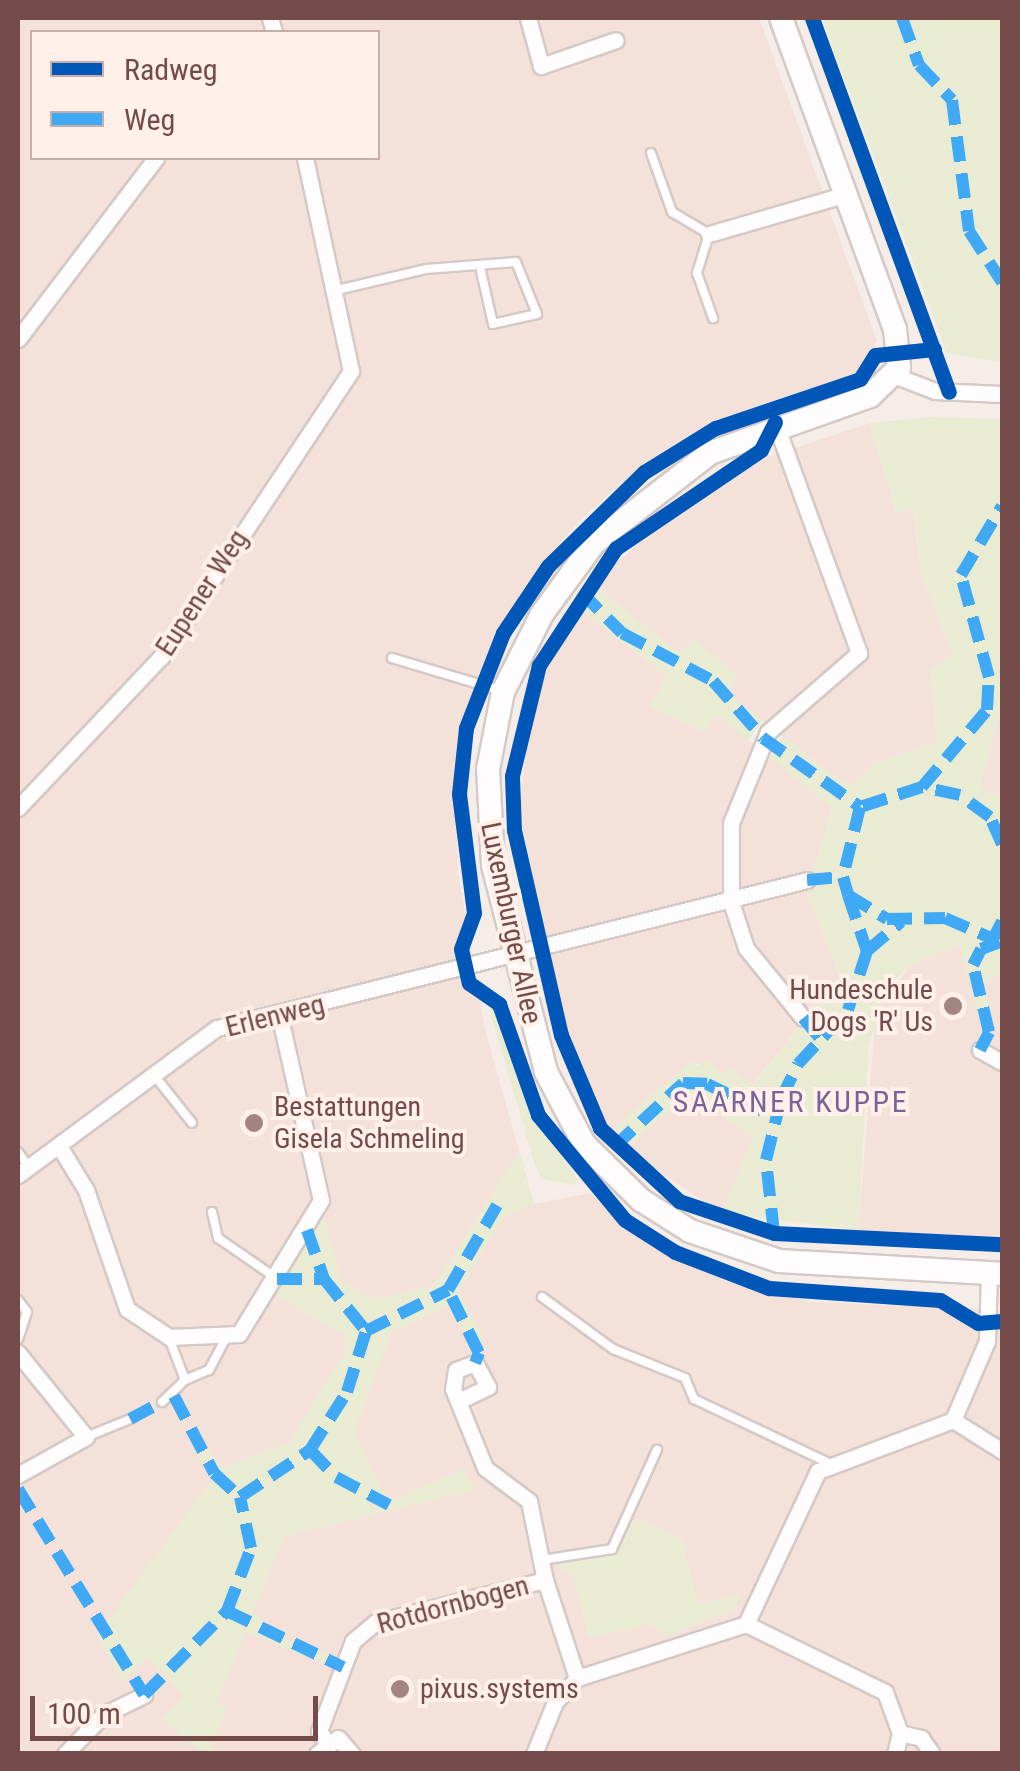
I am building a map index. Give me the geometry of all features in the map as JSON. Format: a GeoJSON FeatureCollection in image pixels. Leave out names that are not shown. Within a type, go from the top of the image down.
{"type":"FeatureCollection","features":[{"type":"Feature","properties":{"kind":"street"},"geometry":{"type":"LineString","coordinates":[[528,18],[542,66],[616,40]]}},
{"type":"Feature","properties":{"kind":"street"},"geometry":{"type":"LineString","coordinates":[[781,18],[895,329],[896,376],[936,391],[1002,394]]}},
{"type":"Feature","properties":{"kind":"street"},"geometry":{"type":"LineString","coordinates":[[18,339],[154,160]]}},
{"type":"Feature","properties":{"kind":"street"},"geometry":{"type":"LineString","coordinates":[[305,160],[337,290]]}},
{"type":"Feature","properties":{"kind":"street"},"geometry":{"type":"LineString","coordinates":[[709,234],[848,194]]}},
{"type":"Feature","properties":{"kind":"street","name":"Eupener Weg"},"geometry":{"type":"LineString","coordinates":[[18,808],[161,657],[354,355],[337,290]]}},
{"type":"Feature","properties":{"kind":"street","name":"Luxemburger Allee"},"geometry":{"type":"LineString","coordinates":[[896,376],[870,396],[776,422],[710,453],[594,543],[542,614],[503,692],[486,815],[514,955],[553,1088],[584,1144],[641,1200],[690,1232],[779,1261],[996,1273]]}},
{"type":"Feature","properties":{"kind":"street"},"geometry":{"type":"LineString","coordinates":[[776,422],[859,653],[790,705],[749,762],[731,822],[731,902],[746,948],[803,1018]]}},
{"type":"Feature","properties":{"kind":"street","name":"Erlenweg"},"geometry":{"type":"LineString","coordinates":[[23,1171],[217,1028],[807,880]]}},
{"type":"Feature","properties":{"kind":"street"},"geometry":{"type":"LineString","coordinates":[[58,1146],[86,1190],[116,1296],[169,1337],[225,1340],[277,1279],[322,1189],[278,1014]]}},
{"type":"Feature","properties":{"kind":"street"},"geometry":{"type":"LineString","coordinates":[[980,1050],[1002,1062]]}},
{"type":"Feature","properties":{"kind":"street"},"geometry":{"type":"LineString","coordinates":[[746,1624],[801,1494],[829,1463],[926,1437],[953,1420],[987,1341],[996,1273]]}},
{"type":"Feature","properties":{"kind":"street"},"geometry":{"type":"LineString","coordinates":[[18,1353],[86,1438],[18,1474]]}},
{"type":"Feature","properties":{"kind":"street","name":"Rotdornbogen"},"geometry":{"type":"LineString","coordinates":[[464,1398],[485,1468],[529,1502],[545,1580],[577,1678]]}},
{"type":"Feature","properties":{"kind":"street"},"geometry":{"type":"LineString","coordinates":[[953,1420],[1002,1450]]}},
{"type":"Feature","properties":{"kind":"street","name":"Rotdornbogen"},"geometry":{"type":"LineString","coordinates":[[352,1754],[338,1738],[321,1747],[319,1731],[363,1630],[545,1580]]}},
{"type":"Feature","properties":{"kind":"street"},"geometry":{"type":"LineString","coordinates":[[534,1754],[555,1702],[577,1678],[746,1624],[874,1684],[891,1700],[900,1733],[895,1754]]}},
{"type":"Feature","properties":{"kind":"street"},"geometry":{"type":"LineString","coordinates":[[65,1754],[103,1715],[144,1695]]}},
{"type":"Feature","properties":{"kind":"street"},"geometry":{"type":"LineString","coordinates":[[900,1733],[932,1754]]}},
{"type":"Feature","properties":{"kind":"lane"},"geometry":{"type":"LineString","coordinates":[[651,153],[672,212],[709,234],[697,273],[713,318]]}},
{"type":"Feature","properties":{"kind":"lane"},"geometry":{"type":"LineString","coordinates":[[337,290],[426,269],[524,268],[537,314],[493,324],[481,271]]}},
{"type":"Feature","properties":{"kind":"lane"},"geometry":{"type":"LineString","coordinates":[[392,658],[503,692]]}},
{"type":"Feature","properties":{"kind":"lane"},"geometry":{"type":"LineString","coordinates":[[154,1074],[192,1123]]}},
{"type":"Feature","properties":{"kind":"lane"},"geometry":{"type":"LineString","coordinates":[[18,1152],[23,1171]]}},
{"type":"Feature","properties":{"kind":"lane"},"geometry":{"type":"LineString","coordinates":[[212,1212],[218,1238],[277,1279]]}},
{"type":"Feature","properties":{"kind":"lane"},"geometry":{"type":"LineString","coordinates":[[542,1297],[613,1349],[685,1378],[694,1399],[807,1444],[829,1463]]}},
{"type":"Feature","properties":{"kind":"lane"},"geometry":{"type":"LineString","coordinates":[[18,1300],[27,1312],[18,1340]]}},
{"type":"Feature","properties":{"kind":"lane"},"geometry":{"type":"LineString","coordinates":[[169,1337],[185,1380]]}},
{"type":"Feature","properties":{"kind":"lane"},"geometry":{"type":"LineString","coordinates":[[162,1402],[185,1380],[209,1370],[225,1340]]}},
{"type":"Feature","properties":{"kind":"lane"},"geometry":{"type":"LineString","coordinates":[[86,1438],[130,1419]]}},
{"type":"Feature","properties":{"kind":"lane","name":"Rotdornbogen"},"geometry":{"type":"LineString","coordinates":[[542,1560],[612,1550],[657,1450]]}},
{"type":"Feature","properties":{"kind":"shaded area"},"geometry":{"type":"Polygon","coordinates":[[[18,18],[759,18],[877,341],[859,372],[715,420],[641,466],[576,524],[521,592],[463,715],[454,772],[458,873],[485,1029],[534,1204],[591,1193],[642,1239],[722,1280],[811,1302],[1002,1310],[1002,1753],[18,1753],[18,18]]]}},
{"type":"Feature","properties":{"kind":"shaded area"},"geometry":{"type":"Polygon","coordinates":[[[870,423],[896,512],[913,509],[921,573],[953,654],[931,670],[937,742],[875,763],[849,787],[726,693],[696,639],[679,653],[592,584],[690,499],[758,460],[870,423]]]}},
{"type":"Feature","properties":{"kind":"shaded area"},"geometry":{"type":"Polygon","coordinates":[[[576,607],[667,676],[651,707],[715,713],[832,807],[807,893],[840,977],[752,1085],[691,1061],[610,1132],[567,1040],[519,809],[532,705],[576,607]]]}},
{"type":"Feature","properties":{"kind":"shaded area"},"geometry":{"type":"Polygon","coordinates":[[[1002,705],[1002,798],[980,788],[1002,705]]]}},
{"type":"Feature","properties":{"kind":"shaded area"},"geometry":{"type":"Polygon","coordinates":[[[959,944],[992,1018],[984,982],[1002,973],[1002,1238],[858,1230],[876,1012],[910,965],[959,944]]]}},
{"type":"Feature","properties":{"kind":"shaded area"},"geometry":{"type":"Polygon","coordinates":[[[688,1095],[754,1136],[722,1213],[625,1149],[688,1095]]]}},
{"type":"Feature","properties":{"kind":"green space"},"geometry":{"type":"Polygon","coordinates":[[[822,18],[1002,18],[1002,362],[947,353],[822,18]]]}},
{"type":"Feature","properties":{"kind":"green space"},"geometry":{"type":"Polygon","coordinates":[[[931,417],[1002,419],[1002,705],[980,788],[1002,798],[1002,973],[984,982],[992,1019],[980,1023],[959,944],[910,965],[889,986],[869,1045],[858,1230],[722,1213],[753,1136],[688,1095],[625,1149],[610,1132],[692,1060],[699,1067],[708,1059],[722,1074],[730,1068],[753,1085],[840,977],[807,893],[832,807],[770,758],[783,737],[849,787],[875,763],[937,742],[931,670],[953,654],[921,573],[914,509],[896,512],[870,423],[931,417]]]}},
{"type":"Feature","properties":{"kind":"green space"},"geometry":{"type":"Polygon","coordinates":[[[592,584],[679,653],[695,638],[738,676],[727,693],[762,720],[748,741],[716,714],[705,732],[650,707],[667,676],[576,607],[592,584]]]}},
{"type":"Feature","properties":{"kind":"green space"},"geometry":{"type":"Polygon","coordinates":[[[495,1004],[526,1102],[579,1181],[572,1185],[542,1179],[535,1165],[488,1005],[495,1004]]]}},
{"type":"Feature","properties":{"kind":"green space"},"geometry":{"type":"Polygon","coordinates":[[[519,1152],[534,1204],[504,1217],[459,1291],[484,1339],[472,1347],[449,1306],[392,1331],[354,1433],[388,1502],[464,1469],[475,1490],[284,1536],[253,1613],[275,1634],[337,1658],[333,1667],[246,1632],[216,1703],[227,1708],[211,1747],[218,1753],[200,1753],[162,1719],[185,1697],[148,1657],[122,1682],[97,1635],[211,1481],[191,1440],[199,1434],[221,1468],[288,1443],[345,1353],[345,1335],[275,1295],[324,1216],[341,1281],[373,1300],[433,1286],[519,1152]]]}},
{"type":"Feature","properties":{"kind":"green space"},"geometry":{"type":"Polygon","coordinates":[[[628,1516],[682,1538],[698,1604],[743,1594],[733,1610],[667,1636],[649,1624],[588,1638],[574,1577],[555,1565],[613,1555],[628,1516]]]}},
{"type":"Feature","properties":{"kind":"marked path"},"geometry":{"type":"LineString","coordinates":[[902,18],[919,65],[952,100],[969,231],[1002,282]]}},
{"type":"Feature","properties":{"kind":"marked path"},"geometry":{"type":"LineString","coordinates":[[922,787],[987,710],[989,677],[961,575],[1002,506]]}},
{"type":"Feature","properties":{"kind":"marked path"},"geometry":{"type":"LineString","coordinates":[[581,592],[622,633],[713,681],[763,738],[860,807]]}},
{"type":"Feature","properties":{"kind":"marked path"},"geometry":{"type":"LineString","coordinates":[[1002,844],[990,817],[960,795],[922,787],[860,807],[843,877],[848,895],[887,919],[945,918],[993,939],[1002,921]]}},
{"type":"Feature","properties":{"kind":"marked path"},"geometry":{"type":"LineString","coordinates":[[807,880],[843,877]]}},
{"type":"Feature","properties":{"kind":"marked path"},"geometry":{"type":"LineString","coordinates":[[848,895],[867,951]]}},
{"type":"Feature","properties":{"kind":"marked path"},"geometry":{"type":"LineString","coordinates":[[774,1233],[766,1160],[781,1099],[798,1064],[848,1010],[867,951],[901,922]]}},
{"type":"Feature","properties":{"kind":"marked path"},"geometry":{"type":"LineString","coordinates":[[980,1050],[989,1032],[973,965],[981,949],[1000,942]]}},
{"type":"Feature","properties":{"kind":"marked path"},"geometry":{"type":"LineString","coordinates":[[803,1018],[820,1038]]}},
{"type":"Feature","properties":{"kind":"marked path"},"geometry":{"type":"LineString","coordinates":[[614,1147],[683,1083],[707,1084],[779,1119]]}},
{"type":"Feature","properties":{"kind":"marked path"},"geometry":{"type":"LineString","coordinates":[[475,1363],[479,1353],[448,1290],[497,1205]]}},
{"type":"Feature","properties":{"kind":"marked path"},"geometry":{"type":"LineString","coordinates":[[307,1230],[324,1279],[366,1331]]}},
{"type":"Feature","properties":{"kind":"marked path"},"geometry":{"type":"LineString","coordinates":[[277,1279],[324,1279]]}},
{"type":"Feature","properties":{"kind":"marked path"},"geometry":{"type":"LineString","coordinates":[[310,1450],[347,1392],[366,1331],[448,1290]]}},
{"type":"Feature","properties":{"kind":"marked path"},"geometry":{"type":"LineString","coordinates":[[174,1396],[214,1473],[240,1497]]}},
{"type":"Feature","properties":{"kind":"marked path"},"geometry":{"type":"LineString","coordinates":[[130,1419],[162,1402]]}},
{"type":"Feature","properties":{"kind":"marked path"},"geometry":{"type":"LineString","coordinates":[[18,1489],[144,1695],[227,1611],[251,1548],[240,1497],[310,1450],[336,1477],[389,1505]]}},
{"type":"Feature","properties":{"kind":"marked path"},"geometry":{"type":"LineString","coordinates":[[227,1611],[343,1667]]}},
{"type":"Feature","properties":{"kind":"cycle path"},"geometry":{"type":"LineString","coordinates":[[812,18],[949,392]]}},
{"type":"Feature","properties":{"kind":"cycle path"},"geometry":{"type":"LineString","coordinates":[[934,349],[875,355],[860,379],[715,428],[644,472],[548,566],[503,633],[466,728],[459,794],[474,913],[461,949],[469,983],[499,1004],[538,1115],[625,1220],[675,1252],[769,1288],[940,1300],[978,1323],[1002,1321]]}},
{"type":"Feature","properties":{"kind":"cycle path"},"geometry":{"type":"LineString","coordinates":[[775,422],[761,450],[616,548],[539,665],[512,776],[514,830],[561,1035],[600,1128],[679,1201],[774,1233],[1002,1244]]}},
{"type":"Feature","properties":{"kind":"place","name":"Hundeschule Dogs 'R' Us"},"geometry":{"type":"Point","coordinates":[953,1006]}},
{"type":"Feature","properties":{"kind":"place","name":"Bestattungen Gisela Schmeling"},"geometry":{"type":"Point","coordinates":[254,1123]}},
{"type":"Feature","properties":{"kind":"place","name":"pixus.systems"},"geometry":{"type":"Point","coordinates":[400,1689]}},
{"type":"Feature","properties":{"kind":"district","name":"SAARNER KUPPE"},"geometry":{"type":"Point","coordinates":[791,1102]}}]}
